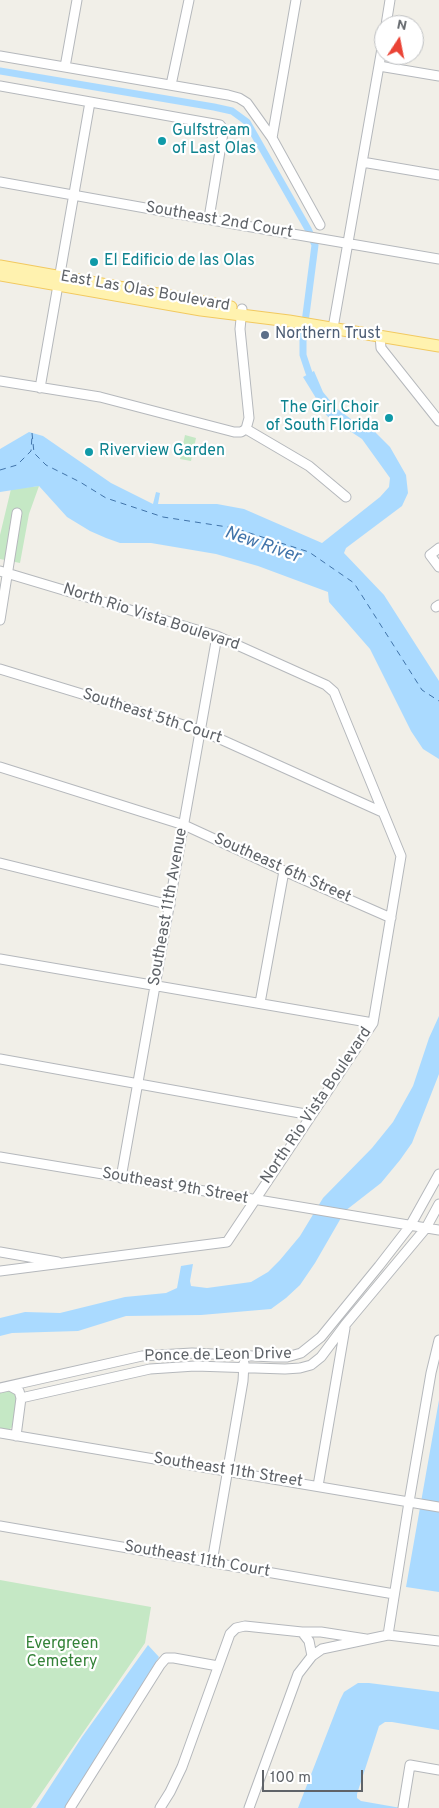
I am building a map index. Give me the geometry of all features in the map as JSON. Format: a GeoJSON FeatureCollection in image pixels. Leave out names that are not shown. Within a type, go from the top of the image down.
{"type":"FeatureCollection","features":[{"type":"Feature","properties":{"kind":"main road","name":"East Las Olas Boulevard"},"geometry":{"type":"LineString","coordinates":[[0,266],[59,281],[201,310],[241,312],[439,346]]}},
{"type":"Feature","properties":{"kind":"main road","name":"East Las Olas Boulevard"},"geometry":{"type":"LineString","coordinates":[[0,275],[59,281]]}},
{"type":"Feature","properties":{"kind":"street"},"geometry":{"type":"LineString","coordinates":[[65,67],[77,0]]}},
{"type":"Feature","properties":{"kind":"street"},"geometry":{"type":"LineString","coordinates":[[171,86],[189,0]]}},
{"type":"Feature","properties":{"kind":"street"},"geometry":{"type":"LineString","coordinates":[[272,138],[296,0]]}},
{"type":"Feature","properties":{"kind":"street"},"geometry":{"type":"LineString","coordinates":[[388,15],[390,0]]}},
{"type":"Feature","properties":{"kind":"street"},"geometry":{"type":"LineString","coordinates":[[0,56],[239,98],[247,103],[272,138],[320,226]]}},
{"type":"Feature","properties":{"kind":"street"},"geometry":{"type":"LineString","coordinates":[[333,328],[379,66],[439,76]]}},
{"type":"Feature","properties":{"kind":"street"},"geometry":{"type":"LineString","coordinates":[[0,86],[216,124],[222,127],[223,133],[210,212],[212,220]]}},
{"type":"Feature","properties":{"kind":"street"},"geometry":{"type":"LineString","coordinates":[[40,388],[90,102]]}},
{"type":"Feature","properties":{"kind":"street"},"geometry":{"type":"LineString","coordinates":[[362,162],[439,175]]}},
{"type":"Feature","properties":{"kind":"street","name":"Southeast 2nd Court"},"geometry":{"type":"LineString","coordinates":[[0,182],[439,259]]}},
{"type":"Feature","properties":{"kind":"street"},"geometry":{"type":"LineString","coordinates":[[0,381],[122,402],[234,432],[241,432],[246,429],[249,418],[240,329],[241,312]]}},
{"type":"Feature","properties":{"kind":"street"},"geometry":{"type":"LineString","coordinates":[[380,336],[381,348],[439,421]]}},
{"type":"Feature","properties":{"kind":"street"},"geometry":{"type":"LineString","coordinates":[[246,429],[309,466],[346,497]]}},
{"type":"Feature","properties":{"kind":"street"},"geometry":{"type":"LineString","coordinates":[[0,620],[4,572],[17,513]]}},
{"type":"Feature","properties":{"kind":"street"},"geometry":{"type":"LineString","coordinates":[[439,548],[430,555],[439,567]]}},
{"type":"Feature","properties":{"kind":"street","name":"North Rio Vista Boulevard"},"geometry":{"type":"LineString","coordinates":[[0,1271],[227,1242],[373,1023],[401,856],[334,692],[326,685],[217,636],[4,572]]}},
{"type":"Feature","properties":{"kind":"street","name":"Southeast 11th Avenue"},"geometry":{"type":"LineString","coordinates":[[121,1178],[217,636]]}},
{"type":"Feature","properties":{"kind":"street","name":"Southeast 5th Court"},"geometry":{"type":"LineString","coordinates":[[0,668],[200,730],[382,812]]}},
{"type":"Feature","properties":{"kind":"street","name":"Southeast 6th Street"},"geometry":{"type":"LineString","coordinates":[[0,767],[184,825],[392,918]]}},
{"type":"Feature","properties":{"kind":"street"},"geometry":{"type":"LineString","coordinates":[[0,863],[170,905]]}},
{"type":"Feature","properties":{"kind":"street"},"geometry":{"type":"LineString","coordinates":[[260,1003],[284,871]]}},
{"type":"Feature","properties":{"kind":"street"},"geometry":{"type":"LineString","coordinates":[[0,959],[373,1023]]}},
{"type":"Feature","properties":{"kind":"street"},"geometry":{"type":"LineString","coordinates":[[0,1059],[311,1115]]}},
{"type":"Feature","properties":{"kind":"street","name":"Southeast 9th Street"},"geometry":{"type":"LineString","coordinates":[[0,1157],[439,1230]]}},
{"type":"Feature","properties":{"kind":"street","name":"Ponce de Leon Drive"},"geometry":{"type":"LineString","coordinates":[[0,1388],[142,1356],[192,1353],[287,1357],[301,1353],[321,1337],[340,1315],[410,1226],[439,1174]]}},
{"type":"Feature","properties":{"kind":"street","name":"Ponce de Leon Drive"},"geometry":{"type":"LineString","coordinates":[[21,1398],[150,1369],[195,1366],[285,1370],[311,1364],[321,1357],[426,1228],[439,1204]]}},
{"type":"Feature","properties":{"kind":"street"},"geometry":{"type":"LineString","coordinates":[[0,1252],[68,1263]]}},
{"type":"Feature","properties":{"kind":"street"},"geometry":{"type":"LineString","coordinates":[[19,1269],[21,1256]]}},
{"type":"Feature","properties":{"kind":"street"},"geometry":{"type":"LineString","coordinates":[[318,1486],[346,1325],[340,1315]]}},
{"type":"Feature","properties":{"kind":"street"},"geometry":{"type":"LineString","coordinates":[[388,1634],[394,1594],[413,1503],[439,1340]]}},
{"type":"Feature","properties":{"kind":"street"},"geometry":{"type":"LineString","coordinates":[[212,1562],[243,1381],[245,1355]]}},
{"type":"Feature","properties":{"kind":"street"},"geometry":{"type":"LineString","coordinates":[[27,1382],[26,1389],[32,1396]]}},
{"type":"Feature","properties":{"kind":"street"},"geometry":{"type":"LineString","coordinates":[[10,1386],[19,1391],[21,1398],[16,1436]]}},
{"type":"Feature","properties":{"kind":"street","name":"Southeast 11th Street"},"geometry":{"type":"LineString","coordinates":[[0,1433],[439,1507]]}},
{"type":"Feature","properties":{"kind":"street","name":"Southeast 11th Court"},"geometry":{"type":"LineString","coordinates":[[0,1526],[394,1594]]}},
{"type":"Feature","properties":{"kind":"street"},"geometry":{"type":"LineString","coordinates":[[160,1808],[182,1767],[230,1634],[236,1628],[245,1626],[321,1632],[366,1639]]}},
{"type":"Feature","properties":{"kind":"street"},"geometry":{"type":"LineString","coordinates":[[302,1632],[309,1641],[312,1656]]}},
{"type":"Feature","properties":{"kind":"street"},"geometry":{"type":"LineString","coordinates":[[248,1808],[298,1674],[312,1656],[322,1650],[388,1634],[439,1642]]}},
{"type":"Feature","properties":{"kind":"street"},"geometry":{"type":"LineString","coordinates":[[70,1808],[166,1658],[218,1666]]}},
{"type":"Feature","properties":{"kind":"street"},"geometry":{"type":"LineString","coordinates":[[404,1805],[410,1765],[439,1770]]}},
{"type":"Feature","properties":{"kind":"green space"},"geometry":{"type":"Polygon","coordinates":[[[185,435],[196,438],[191,461],[180,459],[185,435]]]}},
{"type":"Feature","properties":{"kind":"green space"},"geometry":{"type":"Polygon","coordinates":[[[39,486],[29,514],[20,563],[0,559],[0,535],[11,489],[39,486]]]}},
{"type":"Feature","properties":{"kind":"green space"},"geometry":{"type":"Polygon","coordinates":[[[10,1389],[18,1395],[14,1425],[9,1430],[0,1430],[0,1390],[10,1389]]]}},
{"type":"Feature","properties":{"kind":"green space","name":"Evergreen Cemetery"},"geometry":{"type":"Polygon","coordinates":[[[0,1580],[151,1607],[145,1643],[31,1808],[0,1808],[0,1580]]]}},
{"type":"Feature","properties":{"kind":"water","name":"New River"},"geometry":{"type":"Polygon","coordinates":[[[314,371],[323,392],[336,408],[355,422],[371,428],[390,447],[406,475],[408,493],[402,506],[346,548],[344,553],[384,595],[439,681],[439,759],[423,749],[411,731],[370,649],[329,602],[328,592],[258,566],[216,554],[151,543],[120,543],[106,538],[67,517],[39,486],[0,492],[0,449],[29,432],[43,436],[111,483],[153,504],[156,492],[160,493],[158,504],[217,504],[244,509],[322,543],[380,497],[389,487],[390,478],[362,439],[327,416],[303,377],[314,371]]]}},
{"type":"Feature","properties":{"kind":"water"},"geometry":{"type":"Polygon","coordinates":[[[439,1016],[439,1074],[412,1143],[381,1183],[345,1211],[300,1285],[271,1309],[201,1315],[126,1316],[78,1331],[12,1333],[0,1336],[0,1318],[25,1312],[60,1313],[125,1297],[166,1293],[177,1288],[181,1266],[193,1264],[191,1286],[207,1288],[251,1282],[268,1272],[300,1236],[323,1198],[372,1148],[393,1122],[413,1086],[429,1038],[439,1016]]]}},
{"type":"Feature","properties":{"kind":"water"},"geometry":{"type":"Polygon","coordinates":[[[439,1400],[439,1592],[406,1587],[439,1400]]]}},
{"type":"Feature","properties":{"kind":"water"},"geometry":{"type":"Polygon","coordinates":[[[148,1645],[159,1657],[67,1808],[36,1808],[82,1737],[148,1645]]]}},
{"type":"Feature","properties":{"kind":"water"},"geometry":{"type":"Polygon","coordinates":[[[358,1683],[439,1692],[439,1730],[392,1722],[385,1722],[379,1726],[357,1798],[361,1801],[401,1808],[298,1808],[340,1700],[344,1692],[358,1683]]]}},
{"type":"Feature","properties":{"kind":"waterway"},"geometry":{"type":"LineString","coordinates":[[0,71],[214,107],[232,111],[247,122],[308,229],[315,245],[303,338],[303,355],[309,373]]}},
{"type":"Feature","properties":{"kind":"ferry route"},"geometry":{"type":"LineString","coordinates":[[32,433],[34,453],[46,465],[106,498],[163,517],[234,528],[309,552],[354,583],[422,690],[439,701]]}},
{"type":"Feature","properties":{"kind":"ferry route"},"geometry":{"type":"LineString","coordinates":[[0,470],[17,465],[31,451],[32,436]]}},
{"type":"Feature","properties":{"kind":"place","name":"Gulfstream of Last Olas"},"geometry":{"type":"Point","coordinates":[162,141]}},
{"type":"Feature","properties":{"kind":"place","name":"El Edificio de las Olas"},"geometry":{"type":"Point","coordinates":[94,262]}},
{"type":"Feature","properties":{"kind":"place","name":"Northern Trust"},"geometry":{"type":"Point","coordinates":[265,335]}},
{"type":"Feature","properties":{"kind":"place","name":"The Girl Choir of South Florida"},"geometry":{"type":"Point","coordinates":[389,418]}},
{"type":"Feature","properties":{"kind":"place","name":"Riverview Garden"},"geometry":{"type":"Point","coordinates":[89,452]}}]}
